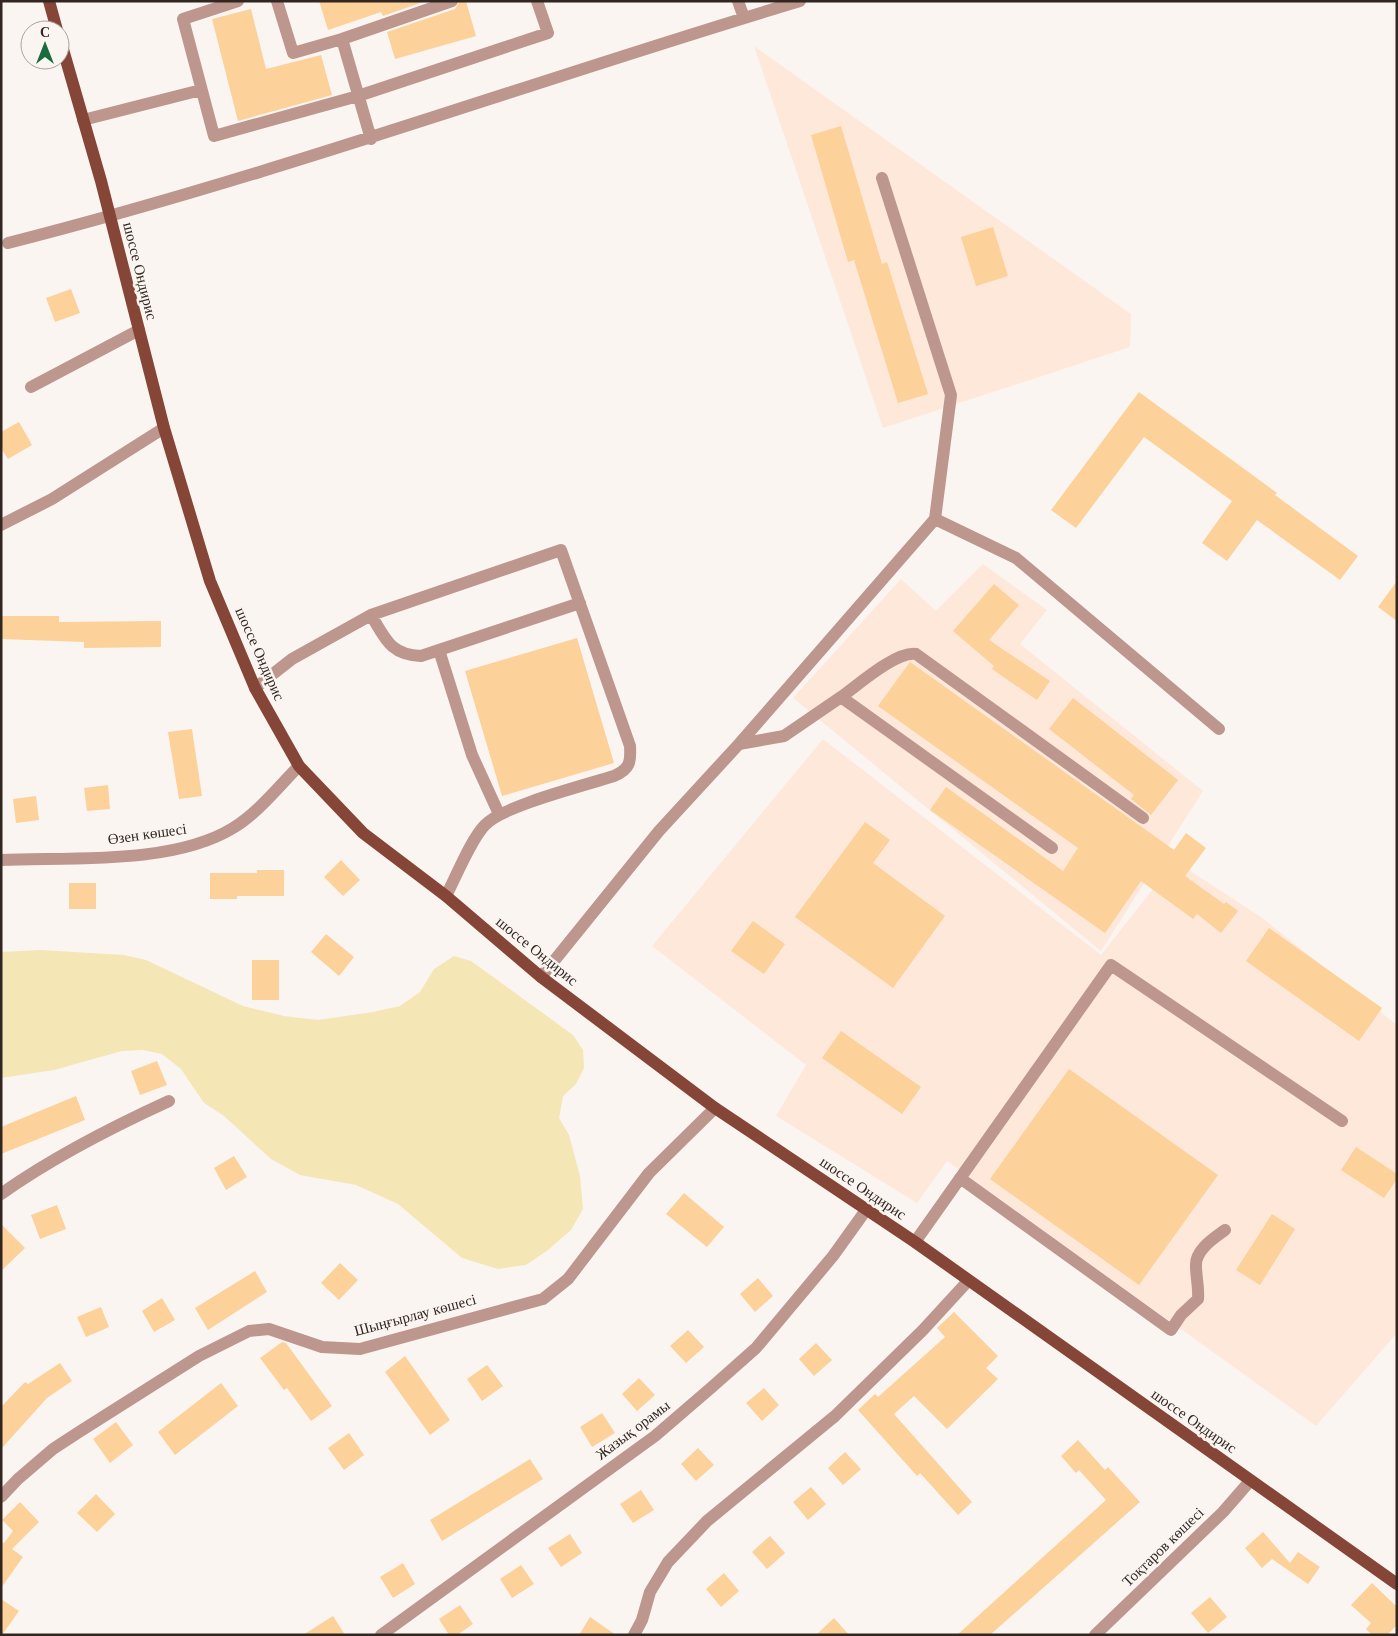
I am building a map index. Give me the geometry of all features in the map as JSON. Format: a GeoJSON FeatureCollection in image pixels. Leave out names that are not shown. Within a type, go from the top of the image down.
{"type":"FeatureCollection","features":[{"type":"Feature","properties":{"kind":"main road"},"geometry":{"type":"LineString","coordinates":[[49,1],[54,20]]}},
{"type":"Feature","properties":{"kind":"main road","name":"шоссе Ондирис"},"geometry":{"type":"LineString","coordinates":[[69,70],[110,217],[164,428],[210,581],[255,688],[299,766],[364,833],[446,896],[541,977],[715,1108],[915,1242],[1397,1584]]}},
{"type":"Feature","properties":{"kind":"street"},"geometry":{"type":"LineString","coordinates":[[238,1],[183,19],[214,136],[358,96],[548,33],[537,1]]}},
{"type":"Feature","properties":{"kind":"street"},"geometry":{"type":"LineString","coordinates":[[277,1],[293,53],[342,39],[452,1]]}},
{"type":"Feature","properties":{"kind":"street"},"geometry":{"type":"LineString","coordinates":[[738,1],[744,18]]}},
{"type":"Feature","properties":{"kind":"street"},"geometry":{"type":"LineString","coordinates":[[8,243],[110,217],[371,139],[800,1]]}},
{"type":"Feature","properties":{"kind":"street"},"geometry":{"type":"LineString","coordinates":[[342,39],[371,139]]}},
{"type":"Feature","properties":{"kind":"street"},"geometry":{"type":"LineString","coordinates":[[83,120],[201,90]]}},
{"type":"Feature","properties":{"kind":"street"},"geometry":{"type":"LineString","coordinates":[[541,977],[659,831],[739,744],[935,520],[951,395],[882,178]]}},
{"type":"Feature","properties":{"kind":"street"},"geometry":{"type":"LineString","coordinates":[[31,387],[139,330]]}},
{"type":"Feature","properties":{"kind":"street"},"geometry":{"type":"LineString","coordinates":[[1,525],[52,499],[164,428]]}},
{"type":"Feature","properties":{"kind":"street"},"geometry":{"type":"LineString","coordinates":[[935,520],[1016,558],[1219,730]]}},
{"type":"Feature","properties":{"kind":"street"},"geometry":{"type":"LineString","coordinates":[[255,688],[292,659],[371,615],[561,550],[630,746],[631,762],[625,771],[614,776],[499,814],[480,830],[446,896]]}},
{"type":"Feature","properties":{"kind":"street"},"geometry":{"type":"LineString","coordinates":[[371,615],[392,648],[407,656],[421,656],[580,603]]}},
{"type":"Feature","properties":{"kind":"street"},"geometry":{"type":"LineString","coordinates":[[439,650],[472,755],[499,814]]}},
{"type":"Feature","properties":{"kind":"street"},"geometry":{"type":"LineString","coordinates":[[739,744],[784,736],[894,660],[904,654],[916,654],[1143,818]]}},
{"type":"Feature","properties":{"kind":"street"},"geometry":{"type":"LineString","coordinates":[[841,697],[1052,848]]}},
{"type":"Feature","properties":{"kind":"street","name":"Өзен көшесі"},"geometry":{"type":"LineString","coordinates":[[1,860],[134,855],[181,848],[204,841],[233,828],[253,812],[299,766]]}},
{"type":"Feature","properties":{"kind":"street"},"geometry":{"type":"LineString","coordinates":[[915,1242],[1111,964],[1342,1121]]}},
{"type":"Feature","properties":{"kind":"street"},"geometry":{"type":"LineString","coordinates":[[1,1194],[39,1167],[119,1124],[168,1102]]}},
{"type":"Feature","properties":{"kind":"street","name":"Шыңғырлау көшесі"},"geometry":{"type":"LineString","coordinates":[[1,1497],[18,1479],[60,1445],[199,1356],[249,1331],[268,1329],[322,1347],[360,1349],[543,1299],[568,1279],[649,1173],[715,1108]]}},
{"type":"Feature","properties":{"kind":"street"},"geometry":{"type":"LineString","coordinates":[[960,1178],[1171,1330],[1181,1314],[1198,1299],[1199,1286],[1195,1264],[1202,1249],[1225,1230]]}},
{"type":"Feature","properties":{"kind":"street","name":"Жазық орамы"},"geometry":{"type":"LineString","coordinates":[[381,1635],[655,1436],[712,1387],[756,1348],[834,1256],[866,1210]]}},
{"type":"Feature","properties":{"kind":"street"},"geometry":{"type":"LineString","coordinates":[[634,1635],[642,1620],[650,1592],[668,1562],[707,1521],[835,1416],[923,1330],[968,1281]]}},
{"type":"Feature","properties":{"kind":"street","name":"Тоқтаров көшесі"},"geometry":{"type":"LineString","coordinates":[[1095,1635],[1223,1512],[1250,1481]]}},
{"type":"Feature","properties":{"kind":"shaded area"},"geometry":{"type":"Polygon","coordinates":[[[754,46],[1131,314],[1130,347],[883,428],[754,46]]]}},
{"type":"Feature","properties":{"kind":"shaded area"},"geometry":{"type":"Polygon","coordinates":[[[983,564],[1047,610],[1020,644],[1203,791],[1101,951],[793,698],[901,579],[936,611],[983,564]]]}},
{"type":"Feature","properties":{"kind":"shaded area"},"geometry":{"type":"Polygon","coordinates":[[[823,739],[1101,955],[1175,861],[1261,917],[1397,1025],[1397,1333],[1316,1426],[947,1161],[917,1203],[776,1116],[806,1065],[652,946],[823,739]]]}},
{"type":"Feature","properties":{"kind":"shaded area"},"geometry":{"type":"Polygon","coordinates":[[[40,950],[124,955],[146,960],[243,1006],[284,1016],[318,1020],[400,1006],[420,992],[434,969],[454,956],[471,961],[573,1035],[583,1050],[584,1068],[576,1084],[563,1096],[559,1118],[569,1135],[580,1176],[583,1209],[571,1230],[548,1250],[526,1265],[498,1269],[462,1258],[398,1204],[356,1185],[300,1175],[271,1159],[224,1116],[204,1103],[181,1069],[162,1054],[143,1050],[122,1051],[54,1070],[1,1078],[1,952],[40,950]]]}},
{"type":"Feature","properties":{"kind":"building"},"geometry":{"type":"Polygon","coordinates":[[[319,1],[426,1],[383,16],[381,12],[328,30],[319,1]]]}},
{"type":"Feature","properties":{"kind":"building"},"geometry":{"type":"Polygon","coordinates":[[[460,1],[466,1],[476,36],[395,59],[387,32],[455,9],[460,1]]]}},
{"type":"Feature","properties":{"kind":"building"},"geometry":{"type":"Polygon","coordinates":[[[251,9],[266,69],[321,55],[332,95],[238,121],[212,19],[251,9]]]}},
{"type":"Feature","properties":{"kind":"building"},"geometry":{"type":"Polygon","coordinates":[[[841,126],[882,264],[887,262],[928,394],[898,403],[854,260],[848,262],[811,135],[841,126]]]}},
{"type":"Feature","properties":{"kind":"building"},"geometry":{"type":"Polygon","coordinates":[[[993,227],[1008,276],[976,286],[961,237],[993,227]]]}},
{"type":"Feature","properties":{"kind":"building"},"geometry":{"type":"Polygon","coordinates":[[[71,289],[80,313],[55,322],[46,298],[71,289]]]}},
{"type":"Feature","properties":{"kind":"building"},"geometry":{"type":"Polygon","coordinates":[[[1139,392],[1277,493],[1275,495],[1358,556],[1340,580],[1257,520],[1227,561],[1202,543],[1232,501],[1144,437],[1076,528],[1051,510],[1139,392]]]}},
{"type":"Feature","properties":{"kind":"building"},"geometry":{"type":"Polygon","coordinates":[[[19,422],[32,445],[8,459],[1,448],[1,432],[19,422]]]}},
{"type":"Feature","properties":{"kind":"building"},"geometry":{"type":"Polygon","coordinates":[[[1397,581],[1397,621],[1378,607],[1397,581]]]}},
{"type":"Feature","properties":{"kind":"building"},"geometry":{"type":"Polygon","coordinates":[[[994,584],[1019,605],[989,640],[1050,681],[1037,700],[992,669],[994,666],[953,631],[994,584]]]}},
{"type":"Feature","properties":{"kind":"building"},"geometry":{"type":"Polygon","coordinates":[[[1,616],[59,616],[59,622],[161,621],[161,647],[84,648],[84,642],[1,639],[1,616]]]}},
{"type":"Feature","properties":{"kind":"building"},"geometry":{"type":"Polygon","coordinates":[[[577,638],[614,763],[502,796],[465,671],[577,638]]]}},
{"type":"Feature","properties":{"kind":"building"},"geometry":{"type":"Polygon","coordinates":[[[910,662],[1174,850],[1186,833],[1206,848],[1185,876],[1224,904],[1226,902],[1238,911],[1221,933],[1197,914],[1193,919],[1141,881],[1105,933],[930,810],[946,787],[1063,871],[1078,848],[878,706],[910,662]]]}},
{"type":"Feature","properties":{"kind":"building"},"geometry":{"type":"Polygon","coordinates":[[[1073,698],[1178,780],[1151,815],[1131,799],[1134,795],[1049,729],[1073,698]]]}},
{"type":"Feature","properties":{"kind":"building"},"geometry":{"type":"Polygon","coordinates":[[[192,729],[202,796],[179,799],[168,732],[192,729]]]}},
{"type":"Feature","properties":{"kind":"building"},"geometry":{"type":"Polygon","coordinates":[[[108,785],[110,809],[87,811],[84,788],[108,785]]]}},
{"type":"Feature","properties":{"kind":"building"},"geometry":{"type":"Polygon","coordinates":[[[36,796],[39,820],[16,823],[13,799],[36,796]]]}},
{"type":"Feature","properties":{"kind":"building"},"geometry":{"type":"Polygon","coordinates":[[[865,822],[890,840],[873,863],[945,916],[893,988],[795,917],[865,822]]]}},
{"type":"Feature","properties":{"kind":"building"},"geometry":{"type":"Polygon","coordinates":[[[341,860],[360,880],[343,896],[324,877],[341,860]]]}},
{"type":"Feature","properties":{"kind":"building"},"geometry":{"type":"Polygon","coordinates":[[[257,870],[284,870],[284,896],[237,896],[237,899],[210,899],[210,873],[257,873],[257,870]]]}},
{"type":"Feature","properties":{"kind":"building"},"geometry":{"type":"Polygon","coordinates":[[[69,883],[96,883],[96,909],[69,909],[69,883]]]}},
{"type":"Feature","properties":{"kind":"building"},"geometry":{"type":"Polygon","coordinates":[[[753,921],[785,944],[764,974],[731,951],[753,921]]]}},
{"type":"Feature","properties":{"kind":"building"},"geometry":{"type":"Polygon","coordinates":[[[1269,928],[1382,1008],[1359,1041],[1246,961],[1269,928]]]}},
{"type":"Feature","properties":{"kind":"building"},"geometry":{"type":"Polygon","coordinates":[[[326,934],[354,957],[339,976],[311,952],[326,934]]]}},
{"type":"Feature","properties":{"kind":"building"},"geometry":{"type":"Polygon","coordinates":[[[252,960],[279,960],[279,1000],[252,1000],[252,960]]]}},
{"type":"Feature","properties":{"kind":"building"},"geometry":{"type":"Polygon","coordinates":[[[841,1031],[921,1087],[902,1114],[822,1058],[841,1031]]]}},
{"type":"Feature","properties":{"kind":"building"},"geometry":{"type":"Polygon","coordinates":[[[157,1061],[167,1085],[140,1095],[131,1071],[157,1061]]]}},
{"type":"Feature","properties":{"kind":"building"},"geometry":{"type":"Polygon","coordinates":[[[1069,1069],[1218,1175],[1139,1285],[990,1179],[1069,1069]]]}},
{"type":"Feature","properties":{"kind":"building"},"geometry":{"type":"Polygon","coordinates":[[[76,1096],[85,1120],[1,1154],[1,1127],[76,1096]]]}},
{"type":"Feature","properties":{"kind":"building"},"geometry":{"type":"Polygon","coordinates":[[[1356,1147],[1397,1174],[1397,1179],[1384,1198],[1341,1170],[1356,1147]]]}},
{"type":"Feature","properties":{"kind":"building"},"geometry":{"type":"Polygon","coordinates":[[[234,1156],[247,1177],[226,1190],[214,1168],[234,1156]]]}},
{"type":"Feature","properties":{"kind":"building"},"geometry":{"type":"Polygon","coordinates":[[[684,1193],[724,1227],[707,1247],[666,1214],[684,1193]]]}},
{"type":"Feature","properties":{"kind":"building"},"geometry":{"type":"Polygon","coordinates":[[[57,1205],[66,1229],[40,1239],[31,1215],[57,1205]]]}},
{"type":"Feature","properties":{"kind":"building"},"geometry":{"type":"Polygon","coordinates":[[[1272,1214],[1295,1229],[1260,1285],[1236,1270],[1272,1214]]]}},
{"type":"Feature","properties":{"kind":"building"},"geometry":{"type":"Polygon","coordinates":[[[1,1224],[25,1248],[1,1271],[1,1224]]]}},
{"type":"Feature","properties":{"kind":"building"},"geometry":{"type":"Polygon","coordinates":[[[340,1263],[358,1280],[339,1300],[321,1283],[340,1263]]]}},
{"type":"Feature","properties":{"kind":"building"},"geometry":{"type":"Polygon","coordinates":[[[255,1271],[267,1292],[208,1330],[195,1308],[255,1271]]]}},
{"type":"Feature","properties":{"kind":"building"},"geometry":{"type":"Polygon","coordinates":[[[758,1278],[773,1296],[755,1312],[740,1294],[758,1278]]]}},
{"type":"Feature","properties":{"kind":"building"},"geometry":{"type":"Polygon","coordinates":[[[162,1298],[175,1320],[154,1332],[142,1311],[162,1298]]]}},
{"type":"Feature","properties":{"kind":"building"},"geometry":{"type":"Polygon","coordinates":[[[101,1307],[109,1327],[86,1337],[77,1317],[101,1307]]]}},
{"type":"Feature","properties":{"kind":"building"},"geometry":{"type":"Polygon","coordinates":[[[954,1312],[998,1356],[986,1368],[998,1379],[947,1429],[914,1396],[894,1414],[972,1502],[958,1515],[920,1473],[917,1476],[858,1410],[875,1394],[878,1397],[945,1337],[937,1328],[954,1312]]]}},
{"type":"Feature","properties":{"kind":"building"},"geometry":{"type":"Polygon","coordinates":[[[688,1330],[704,1347],[686,1363],[670,1346],[688,1330]]]}},
{"type":"Feature","properties":{"kind":"building"},"geometry":{"type":"Polygon","coordinates":[[[282,1342],[286,1343],[332,1406],[311,1421],[287,1388],[284,1390],[260,1358],[282,1342]]]}},
{"type":"Feature","properties":{"kind":"building"},"geometry":{"type":"Polygon","coordinates":[[[816,1343],[832,1360],[814,1376],[799,1359],[816,1343]]]}},
{"type":"Feature","properties":{"kind":"building"},"geometry":{"type":"Polygon","coordinates":[[[405,1356],[450,1420],[430,1435],[385,1372],[405,1356]]]}},
{"type":"Feature","properties":{"kind":"building"},"geometry":{"type":"Polygon","coordinates":[[[60,1363],[72,1381],[47,1398],[1,1449],[1,1407],[25,1382],[28,1384],[60,1363]]]}},
{"type":"Feature","properties":{"kind":"building"},"geometry":{"type":"Polygon","coordinates":[[[487,1365],[503,1386],[482,1401],[467,1379],[487,1365]]]}},
{"type":"Feature","properties":{"kind":"building"},"geometry":{"type":"Polygon","coordinates":[[[639,1378],[655,1395],[637,1411],[622,1394],[639,1378]]]}},
{"type":"Feature","properties":{"kind":"building"},"geometry":{"type":"Polygon","coordinates":[[[221,1383],[238,1406],[175,1455],[158,1432],[221,1383]]]}},
{"type":"Feature","properties":{"kind":"building"},"geometry":{"type":"Polygon","coordinates":[[[764,1388],[779,1405],[762,1421],[746,1403],[764,1388]]]}},
{"type":"Feature","properties":{"kind":"building"},"geometry":{"type":"Polygon","coordinates":[[[602,1413],[615,1433],[592,1447],[580,1427],[602,1413]]]}},
{"type":"Feature","properties":{"kind":"building"},"geometry":{"type":"Polygon","coordinates":[[[116,1422],[133,1445],[110,1463],[93,1439],[116,1422]]]}},
{"type":"Feature","properties":{"kind":"building"},"geometry":{"type":"Polygon","coordinates":[[[349,1433],[364,1455],[344,1470],[328,1448],[349,1433]]]}},
{"type":"Feature","properties":{"kind":"building"},"geometry":{"type":"Polygon","coordinates":[[[1078,1440],[1105,1470],[1108,1467],[1140,1502],[990,1635],[957,1635],[1106,1500],[1079,1470],[1076,1473],[1061,1456],[1078,1440]]]}},
{"type":"Feature","properties":{"kind":"building"},"geometry":{"type":"Polygon","coordinates":[[[698,1448],[714,1465],[696,1481],[681,1464],[698,1448]]]}},
{"type":"Feature","properties":{"kind":"building"},"geometry":{"type":"Polygon","coordinates":[[[845,1452],[861,1469],[843,1485],[828,1468],[845,1452]]]}},
{"type":"Feature","properties":{"kind":"building"},"geometry":{"type":"Polygon","coordinates":[[[530,1459],[543,1479],[442,1541],[430,1520],[530,1459]]]}},
{"type":"Feature","properties":{"kind":"building"},"geometry":{"type":"Polygon","coordinates":[[[811,1487],[826,1504],[808,1520],[793,1502],[811,1487]]]}},
{"type":"Feature","properties":{"kind":"building"},"geometry":{"type":"Polygon","coordinates":[[[641,1490],[654,1510],[633,1523],[620,1504],[641,1490]]]}},
{"type":"Feature","properties":{"kind":"building"},"geometry":{"type":"Polygon","coordinates":[[[96,1494],[115,1514],[97,1532],[77,1513],[96,1494]]]}},
{"type":"Feature","properties":{"kind":"building"},"geometry":{"type":"Polygon","coordinates":[[[20,1502],[39,1522],[12,1549],[23,1557],[1,1588],[1,1542],[4,1543],[13,1531],[2,1520],[20,1502]]]}},
{"type":"Feature","properties":{"kind":"building"},"geometry":{"type":"Polygon","coordinates":[[[1263,1532],[1290,1563],[1298,1552],[1320,1567],[1308,1584],[1272,1559],[1262,1568],[1245,1548],[1263,1532]]]}},
{"type":"Feature","properties":{"kind":"building"},"geometry":{"type":"Polygon","coordinates":[[[570,1534],[582,1553],[561,1567],[548,1548],[570,1534]]]}},
{"type":"Feature","properties":{"kind":"building"},"geometry":{"type":"Polygon","coordinates":[[[770,1536],[785,1553],[767,1569],[752,1552],[770,1536]]]}},
{"type":"Feature","properties":{"kind":"building"},"geometry":{"type":"Polygon","coordinates":[[[403,1563],[415,1584],[393,1598],[380,1577],[403,1563]]]}},
{"type":"Feature","properties":{"kind":"building"},"geometry":{"type":"Polygon","coordinates":[[[521,1565],[534,1584],[512,1598],[500,1579],[521,1565]]]}},
{"type":"Feature","properties":{"kind":"building"},"geometry":{"type":"Polygon","coordinates":[[[724,1573],[739,1591],[721,1607],[706,1589],[724,1573]]]}},
{"type":"Feature","properties":{"kind":"building"},"geometry":{"type":"Polygon","coordinates":[[[1372,1583],[1397,1607],[1397,1625],[1387,1635],[1372,1635],[1366,1629],[1371,1623],[1351,1605],[1372,1583]]]}},
{"type":"Feature","properties":{"kind":"building"},"geometry":{"type":"Polygon","coordinates":[[[1210,1597],[1227,1617],[1208,1633],[1191,1613],[1210,1597]]]}},
{"type":"Feature","properties":{"kind":"building"},"geometry":{"type":"Polygon","coordinates":[[[1,1599],[19,1611],[2,1635],[1,1635],[1,1599]]]}},
{"type":"Feature","properties":{"kind":"building"},"geometry":{"type":"Polygon","coordinates":[[[460,1605],[473,1624],[457,1635],[449,1635],[439,1619],[460,1605]]]}},
{"type":"Feature","properties":{"kind":"building"},"geometry":{"type":"Polygon","coordinates":[[[333,1616],[345,1635],[303,1635],[333,1616]]]}},
{"type":"Feature","properties":{"kind":"building"},"geometry":{"type":"Polygon","coordinates":[[[590,1617],[616,1635],[579,1635],[590,1617]]]}},
{"type":"Feature","properties":{"kind":"building"},"geometry":{"type":"Polygon","coordinates":[[[834,1618],[849,1635],[816,1635],[834,1618]]]}}]}
